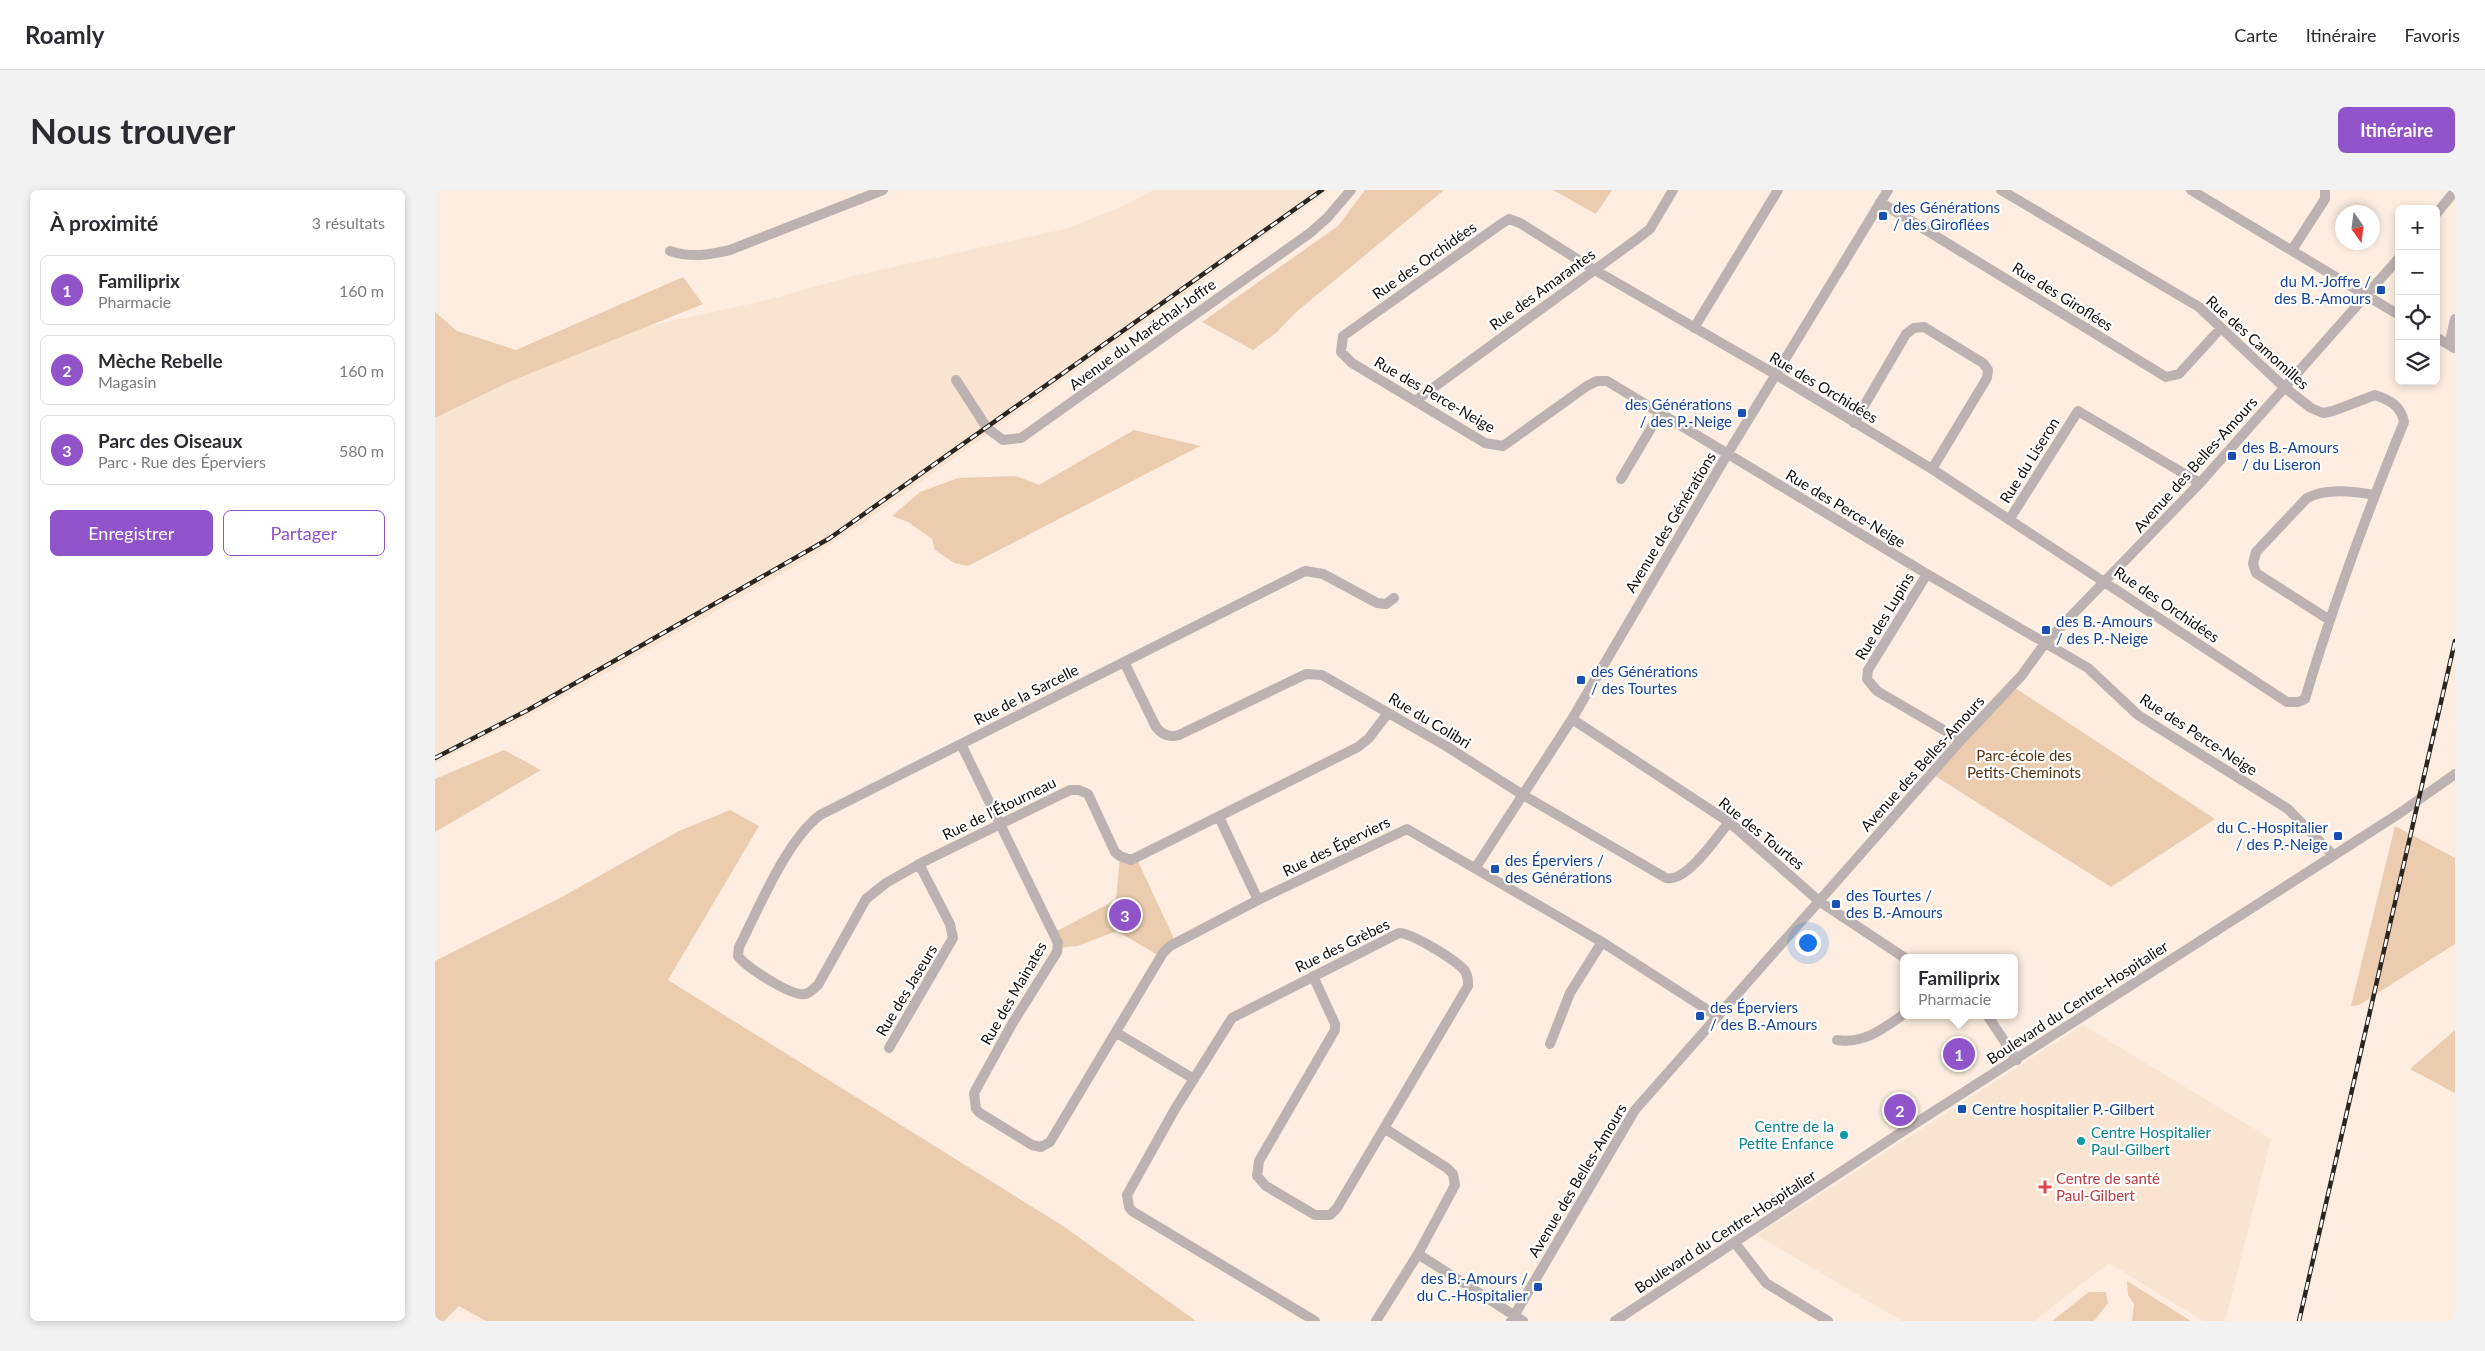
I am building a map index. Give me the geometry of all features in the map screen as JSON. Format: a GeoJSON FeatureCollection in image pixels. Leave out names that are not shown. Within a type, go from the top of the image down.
{"type":"FeatureCollection","features":[{"type":"Feature","properties":{"kind":"street"},"geometry":{"type":"LineString","coordinates":[[670,251],[686,256],[704,256],[730,250],[883,190]]}},
{"type":"Feature","properties":{"kind":"street","name":"Avenue du Maréchal-Joffre"},"geometry":{"type":"LineString","coordinates":[[956,380],[991,433],[1003,440],[1021,438],[1310,232],[1327,218],[1351,190]]}},
{"type":"Feature","properties":{"kind":"street","name":"Rue des Amarantes"},"geometry":{"type":"LineString","coordinates":[[1415,401],[1650,229],[1673,190]]}},
{"type":"Feature","properties":{"kind":"street"},"geometry":{"type":"LineString","coordinates":[[1694,328],[1778,190]]}},
{"type":"Feature","properties":{"kind":"street","name":"Avenue des Générations"},"geometry":{"type":"LineString","coordinates":[[1476,867],[1571,719],[1775,374],[1888,190]]}},
{"type":"Feature","properties":{"kind":"street","name":"Rue des Camomilles"},"geometry":{"type":"LineString","coordinates":[[2001,190],[2199,307],[2284,387],[2311,408],[2323,413],[2375,395],[2397,406],[2405,422],[2374,496],[2328,619],[2305,699],[2298,702],[2287,702]]}},
{"type":"Feature","properties":{"kind":"street"},"geometry":{"type":"LineString","coordinates":[[2191,190],[2395,313]]}},
{"type":"Feature","properties":{"kind":"street"},"geometry":{"type":"LineString","coordinates":[[2292,250],[2325,199],[2325,190]]}},
{"type":"Feature","properties":{"kind":"street"},"geometry":{"type":"LineString","coordinates":[[2440,209],[2455,192]]}},
{"type":"Feature","properties":{"kind":"street","name":"Rue des Giroflées"},"geometry":{"type":"LineString","coordinates":[[1880,202],[2166,377],[2179,374],[2221,328]]}},
{"type":"Feature","properties":{"kind":"street","name":"Rue des Orchidées"},"geometry":{"type":"LineString","coordinates":[[1343,336],[1509,219],[1520,223],[1593,269],[1775,374],[1932,469],[2287,702]]}},
{"type":"Feature","properties":{"kind":"street","name":"Avenue des Belles-Amours"},"geometry":{"type":"LineString","coordinates":[[1512,1318],[1635,1110],[1961,740],[2022,675],[2045,643],[2200,484],[2395,263]]}},
{"type":"Feature","properties":{"kind":"street"},"geometry":{"type":"LineString","coordinates":[[2440,340],[2452,347],[2455,319]]}},
{"type":"Feature","properties":{"kind":"street"},"geometry":{"type":"LineString","coordinates":[[1854,423],[1906,334],[1914,328],[1924,327],[1983,363],[1988,370],[1987,378],[1932,469]]}},
{"type":"Feature","properties":{"kind":"street","name":"Rue des Perce-Neige"},"geometry":{"type":"LineString","coordinates":[[1343,336],[1341,352],[1352,364],[1485,443],[1503,446],[1587,386],[1597,381],[1607,381],[1927,574],[2088,668],[2137,715],[2289,809],[2333,854]]}},
{"type":"Feature","properties":{"kind":"street","name":"Rue du Liseron"},"geometry":{"type":"LineString","coordinates":[[2009,520],[2077,410],[2200,484]]}},
{"type":"Feature","properties":{"kind":"street"},"geometry":{"type":"LineString","coordinates":[[1621,479],[1660,413]]}},
{"type":"Feature","properties":{"kind":"street"},"geometry":{"type":"LineString","coordinates":[[2328,619],[2256,573],[2253,564],[2256,552],[2307,498],[2314,494],[2357,492],[2374,496]]}},
{"type":"Feature","properties":{"kind":"street","name":"Rue de la Sarcelle"},"geometry":{"type":"LineString","coordinates":[[739,956],[739,947],[770,886],[806,826],[820,815],[1305,571],[1323,574],[1377,604],[1386,604],[1394,598]]}},
{"type":"Feature","properties":{"kind":"street","name":"Rue des Lupins"},"geometry":{"type":"LineString","coordinates":[[1927,574],[1868,670],[1867,679],[1877,691],[1961,740]]}},
{"type":"Feature","properties":{"kind":"street","name":"Rue du Colibri"},"geometry":{"type":"LineString","coordinates":[[1124,662],[1156,726],[1161,734],[1168,737],[1179,735],[1306,674],[1321,675],[1446,746],[1523,795],[1671,879],[1685,873],[1729,822]]}},
{"type":"Feature","properties":{"kind":"street","name":"Rue de l'Étourneau"},"geometry":{"type":"LineString","coordinates":[[739,956],[783,988],[797,994],[806,994],[817,985],[866,900],[886,883],[919,864],[1070,790],[1079,790],[1087,794],[1115,852],[1131,860],[1358,748],[1369,738],[1388,712]]}},
{"type":"Feature","properties":{"kind":"street","name":"Rue des Tourtes"},"geometry":{"type":"LineString","coordinates":[[1571,719],[1729,822],[1772,857],[1819,901],[1900,955]]}},
{"type":"Feature","properties":{"kind":"street","name":"Rue des Mainates"},"geometry":{"type":"LineString","coordinates":[[961,744],[1055,932],[1059,948],[974,1093],[974,1103],[979,1113],[1033,1145],[1041,1147]]}},
{"type":"Feature","properties":{"kind":"street","name":"Boulevard du Centre-Hospitalier"},"geometry":{"type":"LineString","coordinates":[[1615,1321],[1845,1169],[2017,1060],[2333,854],[2400,813],[2455,774]]}},
{"type":"Feature","properties":{"kind":"street"},"geometry":{"type":"LineString","coordinates":[[1219,816],[1258,900]]}},
{"type":"Feature","properties":{"kind":"street","name":"Rue des Éperviers"},"geometry":{"type":"LineString","coordinates":[[1041,1147],[1050,1142],[1165,951],[1173,944],[1258,900],[1407,829],[1476,867],[1601,942],[1717,1016]]}},
{"type":"Feature","properties":{"kind":"street","name":"Rue des Jaseurs"},"geometry":{"type":"LineString","coordinates":[[889,1048],[953,938],[950,924],[919,864]]}},
{"type":"Feature","properties":{"kind":"street","name":"Rue des Grèbes"},"geometry":{"type":"LineString","coordinates":[[1315,1321],[1213,1262],[1129,1207],[1127,1195],[1194,1079],[1232,1018],[1399,933],[1404,933],[1461,966],[1468,976],[1468,986],[1384,1128]]}},
{"type":"Feature","properties":{"kind":"street"},"geometry":{"type":"LineString","coordinates":[[1550,1044],[1570,994],[1601,942]]}},
{"type":"Feature","properties":{"kind":"street"},"geometry":{"type":"LineString","coordinates":[[1313,976],[1335,1024],[1335,1030],[1259,1161],[1257,1176],[1266,1186],[1315,1215],[1330,1215],[1337,1208],[1384,1128],[1447,1168],[1455,1179],[1453,1191],[1418,1254],[1376,1321]]}},
{"type":"Feature","properties":{"kind":"street"},"geometry":{"type":"LineString","coordinates":[[1837,1040],[1859,1041],[1900,1016]]}},
{"type":"Feature","properties":{"kind":"street"},"geometry":{"type":"LineString","coordinates":[[1990,1019],[2017,1060]]}},
{"type":"Feature","properties":{"kind":"street"},"geometry":{"type":"LineString","coordinates":[[1117,1033],[1194,1079]]}},
{"type":"Feature","properties":{"kind":"street"},"geometry":{"type":"LineString","coordinates":[[1735,1243],[1766,1283],[1828,1321]]}},
{"type":"Feature","properties":{"kind":"street"},"geometry":{"type":"LineString","coordinates":[[1418,1254],[1512,1318],[1523,1321]]}},
{"type":"Feature","properties":{"kind":"shaded area"},"geometry":{"type":"Polygon","coordinates":[[[1154,190],[1329,190],[873,516],[808,559],[554,703],[435,764],[435,418],[509,382],[644,327],[767,300],[857,275],[1069,228],[1127,204],[1154,190]]]}},
{"type":"Feature","properties":{"kind":"shaded area","name":"Centre de santé Paul-Gilbert"},"geometry":{"type":"Polygon","coordinates":[[[2083,1025],[2271,1139],[2225,1321],[2203,1321],[2109,1263],[2034,1321],[1902,1321],[1757,1235],[2083,1025]]]}},
{"type":"Feature","properties":{"kind":"green space"},"geometry":{"type":"Polygon","coordinates":[[[1365,190],[1444,190],[1295,313],[1277,332],[1253,350],[1202,322],[1338,226],[1365,190]]]}},
{"type":"Feature","properties":{"kind":"green space"},"geometry":{"type":"Polygon","coordinates":[[[1553,190],[1612,190],[1596,214],[1553,190]]]}},
{"type":"Feature","properties":{"kind":"green space"},"geometry":{"type":"Polygon","coordinates":[[[683,277],[703,304],[509,382],[435,418],[435,312],[457,331],[516,350],[683,277]]]}},
{"type":"Feature","properties":{"kind":"green space"},"geometry":{"type":"Polygon","coordinates":[[[1134,430],[1200,446],[968,566],[954,563],[935,550],[932,539],[908,522],[892,516],[920,492],[958,478],[1016,476],[1039,485],[1134,430]]]}},
{"type":"Feature","properties":{"kind":"green space","name":"Parc-école des Petits-Cheminots"},"geometry":{"type":"Polygon","coordinates":[[[2012,686],[2215,819],[2111,887],[1932,774],[2012,686]]]}},
{"type":"Feature","properties":{"kind":"green space"},"geometry":{"type":"Polygon","coordinates":[[[504,750],[541,770],[435,832],[435,779],[504,750]]]}},
{"type":"Feature","properties":{"kind":"green space"},"geometry":{"type":"Polygon","coordinates":[[[730,810],[759,826],[668,980],[1063,1226],[1196,1321],[486,1321],[459,1306],[444,1321],[435,1321],[435,961],[562,897],[679,831],[730,810]]]}},
{"type":"Feature","properties":{"kind":"green space"},"geometry":{"type":"Polygon","coordinates":[[[2395,826],[2455,858],[2455,944],[2359,1005],[2351,1006],[2395,826]]]}},
{"type":"Feature","properties":{"kind":"green space"},"geometry":{"type":"Polygon","coordinates":[[[1120,856],[1136,857],[1176,943],[1161,957],[1117,931],[1077,946],[1058,948],[1055,932],[1116,900],[1120,856]]]}},
{"type":"Feature","properties":{"kind":"green space"},"geometry":{"type":"Polygon","coordinates":[[[2455,1030],[2455,1093],[2410,1069],[2455,1030]]]}},
{"type":"Feature","properties":{"kind":"green space"},"geometry":{"type":"Polygon","coordinates":[[[2127,1281],[2191,1321],[2132,1321],[2134,1304],[2128,1295],[2127,1281]]]}},
{"type":"Feature","properties":{"kind":"green space"},"geometry":{"type":"Polygon","coordinates":[[[2089,1292],[2106,1292],[2108,1303],[2094,1321],[2052,1321],[2089,1292]]]}},
{"type":"Feature","properties":{"kind":"railway"},"geometry":{"type":"LineString","coordinates":[[435,758],[528,710],[830,538],[1322,190]]}},
{"type":"Feature","properties":{"kind":"railway"},"geometry":{"type":"LineString","coordinates":[[2299,1321],[2455,641]]}},
{"type":"Feature","properties":{"kind":"place","name":"des Générations / des Giroflées"},"geometry":{"type":"Point","coordinates":[1883,216]}},
{"type":"Feature","properties":{"kind":"place","name":"du M.-Joffre / des B.-Amours"},"geometry":{"type":"Point","coordinates":[2381,290]}},
{"type":"Feature","properties":{"kind":"place","name":"des Générations / des P.-Neige"},"geometry":{"type":"Point","coordinates":[1742,413]}},
{"type":"Feature","properties":{"kind":"place","name":"des B.-Amours / du Liseron"},"geometry":{"type":"Point","coordinates":[2232,456]}},
{"type":"Feature","properties":{"kind":"place","name":"des B.-Amours / des P.-Neige"},"geometry":{"type":"Point","coordinates":[2046,630]}},
{"type":"Feature","properties":{"kind":"place","name":"des Générations / des Tourtes"},"geometry":{"type":"Point","coordinates":[1581,680]}},
{"type":"Feature","properties":{"kind":"place","name":"du C.-Hospitalier / des P.-Neige"},"geometry":{"type":"Point","coordinates":[2338,836]}},
{"type":"Feature","properties":{"kind":"place","name":"des Éperviers / des Générations"},"geometry":{"type":"Point","coordinates":[1495,869]}},
{"type":"Feature","properties":{"kind":"place","name":"des Tourtes / des B.-Amours"},"geometry":{"type":"Point","coordinates":[1836,904]}},
{"type":"Feature","properties":{"kind":"place","name":"Parc des Oiseaux"},"geometry":{"type":"Point","coordinates":[1125,915]}},
{"type":"Feature","properties":{"kind":"place","name":"des Éperviers / des B.-Amours"},"geometry":{"type":"Point","coordinates":[1700,1016]}},
{"type":"Feature","properties":{"kind":"place","name":"Familiprix"},"geometry":{"type":"Point","coordinates":[1959,1054]}},
{"type":"Feature","properties":{"kind":"place","name":"Centre hospitalier P.-Gilbert"},"geometry":{"type":"Point","coordinates":[1962,1109]}},
{"type":"Feature","properties":{"kind":"place","name":"Mèche Rebelle"},"geometry":{"type":"Point","coordinates":[1900,1110]}},
{"type":"Feature","properties":{"kind":"place","name":"Centre de la Petite Enfance"},"geometry":{"type":"Point","coordinates":[1844,1135]}},
{"type":"Feature","properties":{"kind":"place","name":"Centre Hospitalier Paul-Gilbert"},"geometry":{"type":"Point","coordinates":[2081,1141]}},
{"type":"Feature","properties":{"kind":"place","name":"Centre de santé Paul-Gilbert"},"geometry":{"type":"Point","coordinates":[2045,1187]}},
{"type":"Feature","properties":{"kind":"place","name":"des B.-Amours / du C.-Hospitalier"},"geometry":{"type":"Point","coordinates":[1538,1287]}}]}
